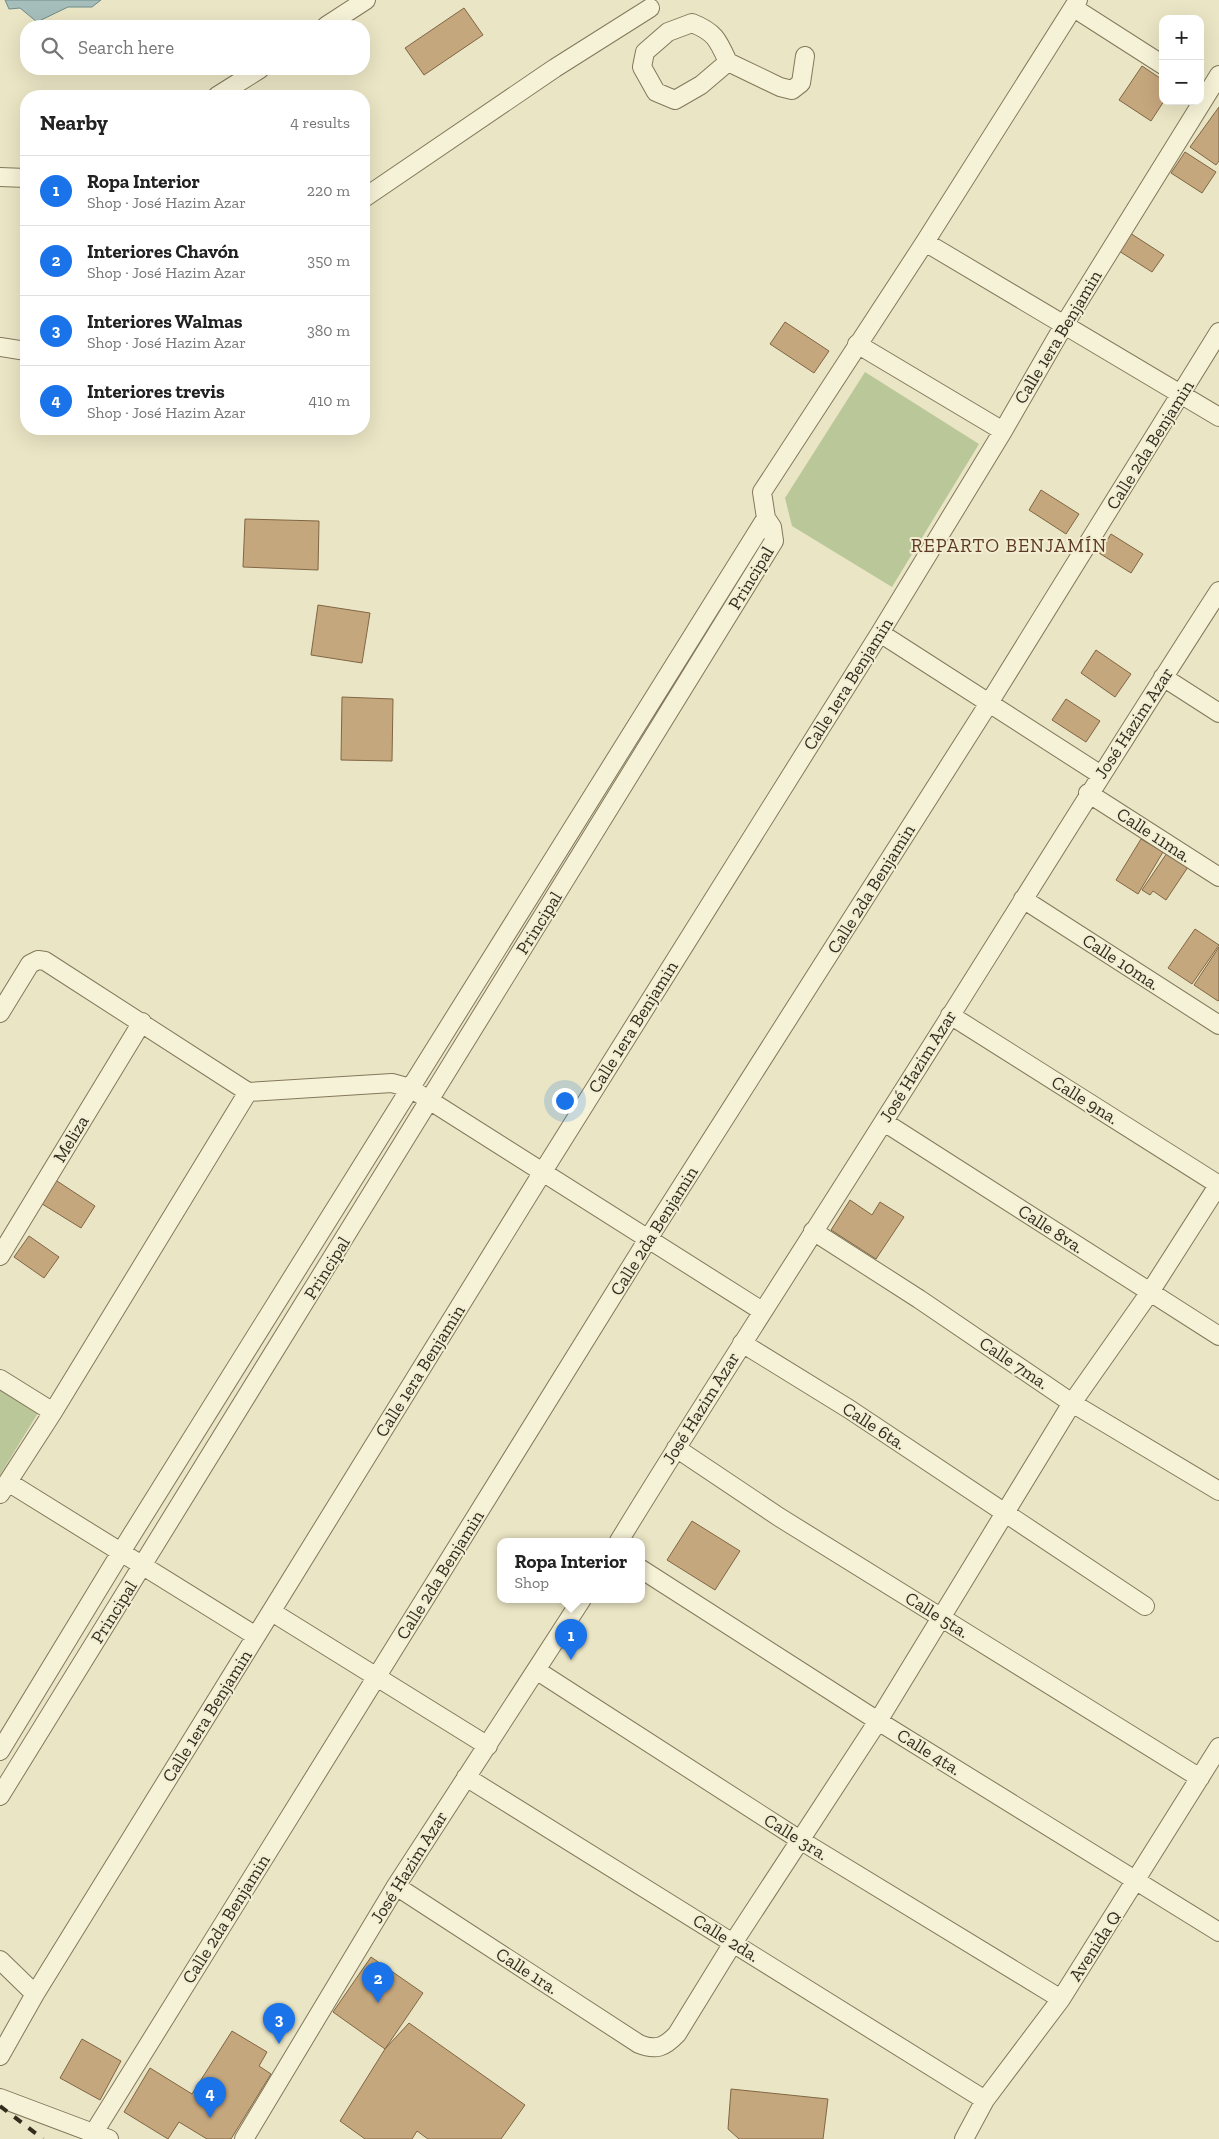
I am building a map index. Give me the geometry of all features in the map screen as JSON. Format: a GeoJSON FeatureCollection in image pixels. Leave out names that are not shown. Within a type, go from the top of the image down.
{"type":"FeatureCollection","features":[{"type":"Feature","properties":{"kind":"street"},"geometry":{"type":"LineString","coordinates":[[335,20],[366,0]]}},
{"type":"Feature","properties":{"kind":"street"},"geometry":{"type":"LineString","coordinates":[[370,194],[647,4],[668,32]]}},
{"type":"Feature","properties":{"kind":"street"},"geometry":{"type":"LineString","coordinates":[[766,518],[762,492],[925,242],[1076,4],[1159,62]]}},
{"type":"Feature","properties":{"kind":"street"},"geometry":{"type":"LineString","coordinates":[[728,62],[701,85],[675,100],[656,92],[642,67],[645,52],[668,32],[692,23],[707,28],[716,37],[728,62],[780,87],[792,90],[801,83],[805,56]]}},
{"type":"Feature","properties":{"kind":"street"},"geometry":{"type":"LineString","coordinates":[[227,90],[250,75]]}},
{"type":"Feature","properties":{"kind":"street","name":"Calle 1era Benjamin"},"geometry":{"type":"LineString","coordinates":[[0,2056],[35,1994],[542,1173],[880,633],[1003,431],[1064,325],[1209,94],[1219,75]]}},
{"type":"Feature","properties":{"kind":"street"},"geometry":{"type":"LineString","coordinates":[[0,177],[20,178]]}},
{"type":"Feature","properties":{"kind":"street"},"geometry":{"type":"LineString","coordinates":[[925,242],[1219,417]]}},
{"type":"Feature","properties":{"kind":"street","name":"Calle 2da Benjamin"},"geometry":{"type":"LineString","coordinates":[[101,2136],[376,1677],[648,1240],[989,703],[1219,332]]}},
{"type":"Feature","properties":{"kind":"street"},"geometry":{"type":"LineString","coordinates":[[858,344],[1003,431]]}},
{"type":"Feature","properties":{"kind":"street"},"geometry":{"type":"LineString","coordinates":[[0,347],[20,350]]}},
{"type":"Feature","properties":{"kind":"street","name":"Principal"},"geometry":{"type":"LineString","coordinates":[[0,1751],[120,1552],[766,518],[772,527],[774,541],[0,1796]]}},
{"type":"Feature","properties":{"kind":"street","name":"José Hazim Azar"},"geometry":{"type":"LineString","coordinates":[[621,1538],[762,1311],[884,1122],[1088,793],[1219,592]]}},
{"type":"Feature","properties":{"kind":"street"},"geometry":{"type":"LineString","coordinates":[[880,633],[1101,775]]}},
{"type":"Feature","properties":{"kind":"street"},"geometry":{"type":"LineString","coordinates":[[1163,677],[1219,713]]}},
{"type":"Feature","properties":{"kind":"street","name":"Calle 11ma."},"geometry":{"type":"LineString","coordinates":[[1088,793],[1219,876]]}},
{"type":"Feature","properties":{"kind":"street","name":"Calle 10ma."},"geometry":{"type":"LineString","coordinates":[[1022,899],[1219,1025]]}},
{"type":"Feature","properties":{"kind":"street"},"geometry":{"type":"LineString","coordinates":[[0,1013],[30,964],[38,960],[45,960],[248,1092],[392,1083],[410,1088],[762,1311]]}},
{"type":"Feature","properties":{"kind":"street","name":"Calle 9na."},"geometry":{"type":"LineString","coordinates":[[950,1014],[1219,1185]]}},
{"type":"Feature","properties":{"kind":"street","name":"Meliza"},"geometry":{"type":"LineString","coordinates":[[0,1256],[142,1022]]}},
{"type":"Feature","properties":{"kind":"street"},"geometry":{"type":"LineString","coordinates":[[248,1092],[53,1412],[4,1488],[120,1552],[256,1636]]}},
{"type":"Feature","properties":{"kind":"street","name":"Calle 8va."},"geometry":{"type":"LineString","coordinates":[[884,1122],[1219,1336]]}},
{"type":"Feature","properties":{"kind":"street"},"geometry":{"type":"LineString","coordinates":[[733,1943],[878,1721],[1072,1403],[1150,1292],[1219,1185]]}},
{"type":"Feature","properties":{"kind":"street","name":"Calle 7ma."},"geometry":{"type":"LineString","coordinates":[[813,1231],[919,1298],[1072,1403],[1219,1490]]}},
{"type":"Feature","properties":{"kind":"street","name":"Calle 6ta."},"geometry":{"type":"LineString","coordinates":[[742,1343],[849,1409],[1145,1606]]}},
{"type":"Feature","properties":{"kind":"street"},"geometry":{"type":"LineString","coordinates":[[0,1379],[53,1412]]}},
{"type":"Feature","properties":{"kind":"street","name":"Calle 5ta."},"geometry":{"type":"LineString","coordinates":[[676,1448],[779,1517],[1200,1778]]}},
{"type":"Feature","properties":{"kind":"street","name":"Calle 4ta."},"geometry":{"type":"LineString","coordinates":[[645,1572],[878,1721],[1219,1932]]}},
{"type":"Feature","properties":{"kind":"street","name":"José Hazim Azar"},"geometry":{"type":"LineString","coordinates":[[244,2139],[396,1886],[579,1603]]}},
{"type":"Feature","properties":{"kind":"street"},"geometry":{"type":"LineString","coordinates":[[272,1612],[488,1746]]}},
{"type":"Feature","properties":{"kind":"street","name":"Calle 3ra."},"geometry":{"type":"LineString","coordinates":[[536,1670],[800,1840],[1061,1999]]}},
{"type":"Feature","properties":{"kind":"street","name":"Avenida Q"},"geometry":{"type":"LineString","coordinates":[[964,2139],[985,2100],[1061,1999],[1219,1747]]}},
{"type":"Feature","properties":{"kind":"street","name":"Calle 2da."},"geometry":{"type":"LineString","coordinates":[[466,1777],[985,2100]]}},
{"type":"Feature","properties":{"kind":"street","name":"Calle 1ra."},"geometry":{"type":"LineString","coordinates":[[396,1886],[639,2044],[649,2048],[660,2048],[669,2043],[677,2034],[733,1943]]}},
{"type":"Feature","properties":{"kind":"street"},"geometry":{"type":"LineString","coordinates":[[0,1960],[35,1994]]}},
{"type":"Feature","properties":{"kind":"street"},"geometry":{"type":"LineString","coordinates":[[0,2098],[101,2136]]}},
{"type":"Feature","properties":{"kind":"green space"},"geometry":{"type":"Polygon","coordinates":[[[865,372],[979,444],[892,587],[792,526],[785,498],[865,372]]]}},
{"type":"Feature","properties":{"kind":"green space"},"geometry":{"type":"Polygon","coordinates":[[[0,1390],[38,1413],[0,1475],[0,1390]]]}},
{"type":"Feature","properties":{"kind":"water"},"geometry":{"type":"Polygon","coordinates":[[[5,0],[101,0],[92,7],[68,7],[41,20],[35,20],[20,8],[9,9],[5,0]]]}},
{"type":"Feature","properties":{"kind":"building"},"geometry":{"type":"Polygon","coordinates":[[[464,8],[483,35],[424,75],[405,48],[464,8]]]}},
{"type":"Feature","properties":{"kind":"building"},"geometry":{"type":"Polygon","coordinates":[[[1142,66],[1159,77],[1159,105],[1161,105],[1151,121],[1119,100],[1142,66]]]}},
{"type":"Feature","properties":{"kind":"building"},"geometry":{"type":"Polygon","coordinates":[[[1219,107],[1219,161],[1216,165],[1190,147],[1219,107]]]}},
{"type":"Feature","properties":{"kind":"building"},"geometry":{"type":"Polygon","coordinates":[[[1185,152],[1216,172],[1202,193],[1171,173],[1185,152]]]}},
{"type":"Feature","properties":{"kind":"building"},"geometry":{"type":"Polygon","coordinates":[[[1130,233],[1164,255],[1152,272],[1119,251],[1130,233]]]}},
{"type":"Feature","properties":{"kind":"building"},"geometry":{"type":"Polygon","coordinates":[[[785,322],[829,351],[814,373],[770,344],[785,322]]]}},
{"type":"Feature","properties":{"kind":"building"},"geometry":{"type":"Polygon","coordinates":[[[1041,490],[1079,514],[1066,534],[1029,510],[1041,490]]]}},
{"type":"Feature","properties":{"kind":"building"},"geometry":{"type":"Polygon","coordinates":[[[245,519],[319,521],[318,570],[243,567],[245,519]]]}},
{"type":"Feature","properties":{"kind":"building"},"geometry":{"type":"Polygon","coordinates":[[[1111,534],[1143,554],[1131,573],[1099,553],[1111,534]]]}},
{"type":"Feature","properties":{"kind":"building"},"geometry":{"type":"Polygon","coordinates":[[[318,605],[370,613],[362,663],[311,655],[318,605]]]}},
{"type":"Feature","properties":{"kind":"building"},"geometry":{"type":"Polygon","coordinates":[[[1096,650],[1131,674],[1115,697],[1081,673],[1096,650]]]}},
{"type":"Feature","properties":{"kind":"building"},"geometry":{"type":"Polygon","coordinates":[[[342,697],[393,699],[392,761],[341,760],[342,697]]]}},
{"type":"Feature","properties":{"kind":"building"},"geometry":{"type":"Polygon","coordinates":[[[1066,699],[1100,721],[1086,742],[1052,720],[1066,699]]]}},
{"type":"Feature","properties":{"kind":"building"},"geometry":{"type":"Polygon","coordinates":[[[1141,839],[1163,852],[1138,894],[1116,880],[1141,839]]]}},
{"type":"Feature","properties":{"kind":"building"},"geometry":{"type":"Polygon","coordinates":[[[1167,853],[1188,867],[1166,900],[1153,891],[1150,895],[1142,890],[1167,853]]]}},
{"type":"Feature","properties":{"kind":"building"},"geometry":{"type":"Polygon","coordinates":[[[1195,929],[1219,945],[1192,984],[1168,968],[1195,929]]]}},
{"type":"Feature","properties":{"kind":"building"},"geometry":{"type":"Polygon","coordinates":[[[1219,947],[1219,1000],[1218,1001],[1194,985],[1219,947]]]}},
{"type":"Feature","properties":{"kind":"building"},"geometry":{"type":"Polygon","coordinates":[[[54,1179],[95,1206],[81,1228],[39,1202],[54,1179]]]}},
{"type":"Feature","properties":{"kind":"building"},"geometry":{"type":"Polygon","coordinates":[[[850,1200],[872,1215],[880,1202],[904,1217],[876,1259],[831,1230],[850,1200]]]}},
{"type":"Feature","properties":{"kind":"building"},"geometry":{"type":"Polygon","coordinates":[[[29,1236],[59,1257],[44,1278],[14,1257],[29,1236]]]}},
{"type":"Feature","properties":{"kind":"building"},"geometry":{"type":"Polygon","coordinates":[[[692,1521],[740,1551],[715,1590],[667,1560],[692,1521]]]}},
{"type":"Feature","properties":{"kind":"building"},"geometry":{"type":"Polygon","coordinates":[[[371,1957],[423,1993],[385,2049],[333,2012],[371,1957]]]}},
{"type":"Feature","properties":{"kind":"building"},"geometry":{"type":"Polygon","coordinates":[[[409,2023],[525,2105],[501,2139],[428,2139],[417,2131],[412,2139],[365,2139],[340,2121],[385,2049],[409,2023]]]}},
{"type":"Feature","properties":{"kind":"building"},"geometry":{"type":"Polygon","coordinates":[[[232,2031],[267,2052],[259,2066],[271,2074],[231,2139],[207,2139],[179,2122],[168,2139],[124,2112],[150,2068],[192,2094],[232,2031]]]}},
{"type":"Feature","properties":{"kind":"building"},"geometry":{"type":"Polygon","coordinates":[[[82,2039],[121,2061],[100,2100],[60,2078],[82,2039]]]}},
{"type":"Feature","properties":{"kind":"building"},"geometry":{"type":"Polygon","coordinates":[[[731,2089],[828,2099],[823,2139],[739,2139],[728,2129],[731,2089]]]}},
{"type":"Feature","properties":{"kind":"railway"},"geometry":{"type":"LineString","coordinates":[[0,2106],[43,2139]]}},
{"type":"Feature","properties":{"kind":"place","name":"Ropa Interior"},"geometry":{"type":"Point","coordinates":[571,1660]}},
{"type":"Feature","properties":{"kind":"place","name":"Interiores Chavón"},"geometry":{"type":"Point","coordinates":[378,2003]}},
{"type":"Feature","properties":{"kind":"place","name":"Interiores Walmas"},"geometry":{"type":"Point","coordinates":[279,2044]}},
{"type":"Feature","properties":{"kind":"place","name":"Interiores trevis"},"geometry":{"type":"Point","coordinates":[210,2118]}},
{"type":"Feature","properties":{"kind":"district","name":"REPARTO BENJAMÍN"},"geometry":{"type":"Point","coordinates":[1009,545]}}]}
